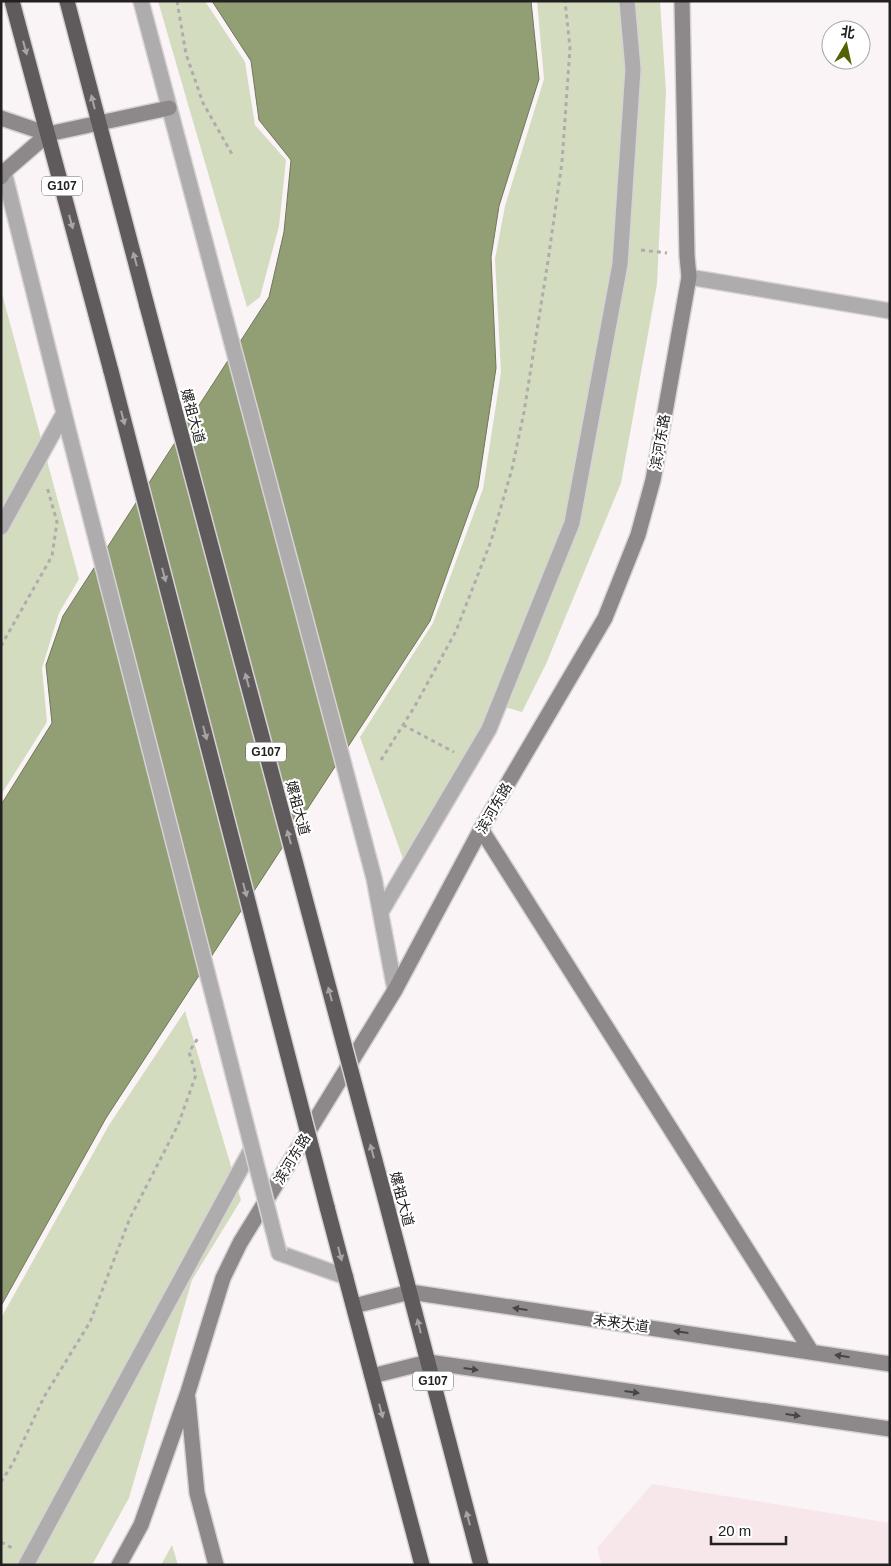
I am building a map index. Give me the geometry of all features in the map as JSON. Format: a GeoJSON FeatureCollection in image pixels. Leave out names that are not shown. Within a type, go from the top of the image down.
{"type":"FeatureCollection","features":[{"type":"Feature","properties":{"kind":"highway","name":"G107"},"geometry":{"type":"LineString","coordinates":[[12,1],[111,371],[422,1565]]}},
{"type":"Feature","properties":{"kind":"highway","name":"嫘祖大道"},"geometry":{"type":"LineString","coordinates":[[67,1],[481,1565]]}},
{"type":"Feature","properties":{"kind":"street"},"geometry":{"type":"LineString","coordinates":[[141,1],[374,878],[395,990]]}},
{"type":"Feature","properties":{"kind":"street"},"geometry":{"type":"LineString","coordinates":[[381,912],[489,729],[572,523],[620,264],[633,69],[627,1]]}},
{"type":"Feature","properties":{"kind":"street","name":"滨河东路"},"geometry":{"type":"LineString","coordinates":[[119,1565],[141,1525],[188,1392],[223,1278],[240,1243],[395,990],[481,829],[605,618],[638,535],[653,480],[689,277],[682,1]]}},
{"type":"Feature","properties":{"kind":"street"},"geometry":{"type":"LineString","coordinates":[[169,108],[48,134],[3,175],[279,1253],[346,1277]]}},
{"type":"Feature","properties":{"kind":"street"},"geometry":{"type":"LineString","coordinates":[[1,118],[48,134]]}},
{"type":"Feature","properties":{"kind":"street"},"geometry":{"type":"LineString","coordinates":[[689,277],[890,311]]}},
{"type":"Feature","properties":{"kind":"street"},"geometry":{"type":"LineString","coordinates":[[1,527],[64,413]]}},
{"type":"Feature","properties":{"kind":"street"},"geometry":{"type":"LineString","coordinates":[[481,829],[810,1351]]}},
{"type":"Feature","properties":{"kind":"street"},"geometry":{"type":"LineString","coordinates":[[26,1565],[252,1148]]}},
{"type":"Feature","properties":{"kind":"street","name":"未来大道"},"geometry":{"type":"LineString","coordinates":[[354,1306],[410,1292],[890,1364]]}},
{"type":"Feature","properties":{"kind":"street"},"geometry":{"type":"LineString","coordinates":[[372,1376],[428,1362],[890,1429]]}},
{"type":"Feature","properties":{"kind":"street"},"geometry":{"type":"LineString","coordinates":[[188,1392],[197,1493],[216,1565]]}},
{"type":"Feature","properties":{"kind":"path"},"geometry":{"type":"LineString","coordinates":[[177,1],[186,54],[203,103],[233,156]]}},
{"type":"Feature","properties":{"kind":"path"},"geometry":{"type":"LineString","coordinates":[[381,760],[456,631],[491,541],[512,468],[524,412],[562,162],[570,48],[565,1]]}},
{"type":"Feature","properties":{"kind":"path"},"geometry":{"type":"LineString","coordinates":[[621,247],[687,256]]}},
{"type":"Feature","properties":{"kind":"path"},"geometry":{"type":"LineString","coordinates":[[1,646],[52,556],[57,522],[47,488],[47,479]]}},
{"type":"Feature","properties":{"kind":"path"},"geometry":{"type":"LineString","coordinates":[[403,725],[471,760]]}},
{"type":"Feature","properties":{"kind":"path"},"geometry":{"type":"LineString","coordinates":[[1,1482],[13,1463],[44,1397],[90,1322],[130,1218],[178,1125],[196,1075],[189,1052],[198,1038]]}},
{"type":"Feature","properties":{"kind":"shaded area"},"geometry":{"type":"Polygon","coordinates":[[[158,1],[205,1],[245,62],[255,125],[286,160],[279,226],[260,297],[247,307],[158,1]]]}},
{"type":"Feature","properties":{"kind":"shaded area"},"geometry":{"type":"Polygon","coordinates":[[[212,1],[531,1],[539,79],[499,206],[491,257],[496,368],[478,487],[430,621],[106,1118],[1,1306],[1,805],[52,723],[46,665],[63,616],[269,297],[284,232],[291,160],[259,120],[251,61],[212,1]]]}},
{"type":"Feature","properties":{"kind":"shaded area"},"geometry":{"type":"Polygon","coordinates":[[[537,1],[660,1],[666,92],[657,284],[621,483],[546,664],[522,712],[494,704],[404,862],[360,737],[433,623],[483,489],[501,372],[495,259],[505,206],[544,79],[537,1]]]}},
{"type":"Feature","properties":{"kind":"shaded area"},"geometry":{"type":"Polygon","coordinates":[[[1,290],[79,579],[59,613],[42,668],[47,722],[1,795],[1,290]]]}},
{"type":"Feature","properties":{"kind":"shaded area"},"geometry":{"type":"Polygon","coordinates":[[[185,1011],[241,1200],[192,1280],[129,1498],[92,1565],[1,1565],[1,1318],[109,1125],[185,1011]]]}},
{"type":"Feature","properties":{"kind":"shaded area"},"geometry":{"type":"Polygon","coordinates":[[[652,1484],[890,1523],[890,1565],[602,1565],[597,1548],[652,1484]]]}},
{"type":"Feature","properties":{"kind":"shaded area"},"geometry":{"type":"Polygon","coordinates":[[[172,1545],[178,1565],[161,1565],[172,1545]]]}}]}
